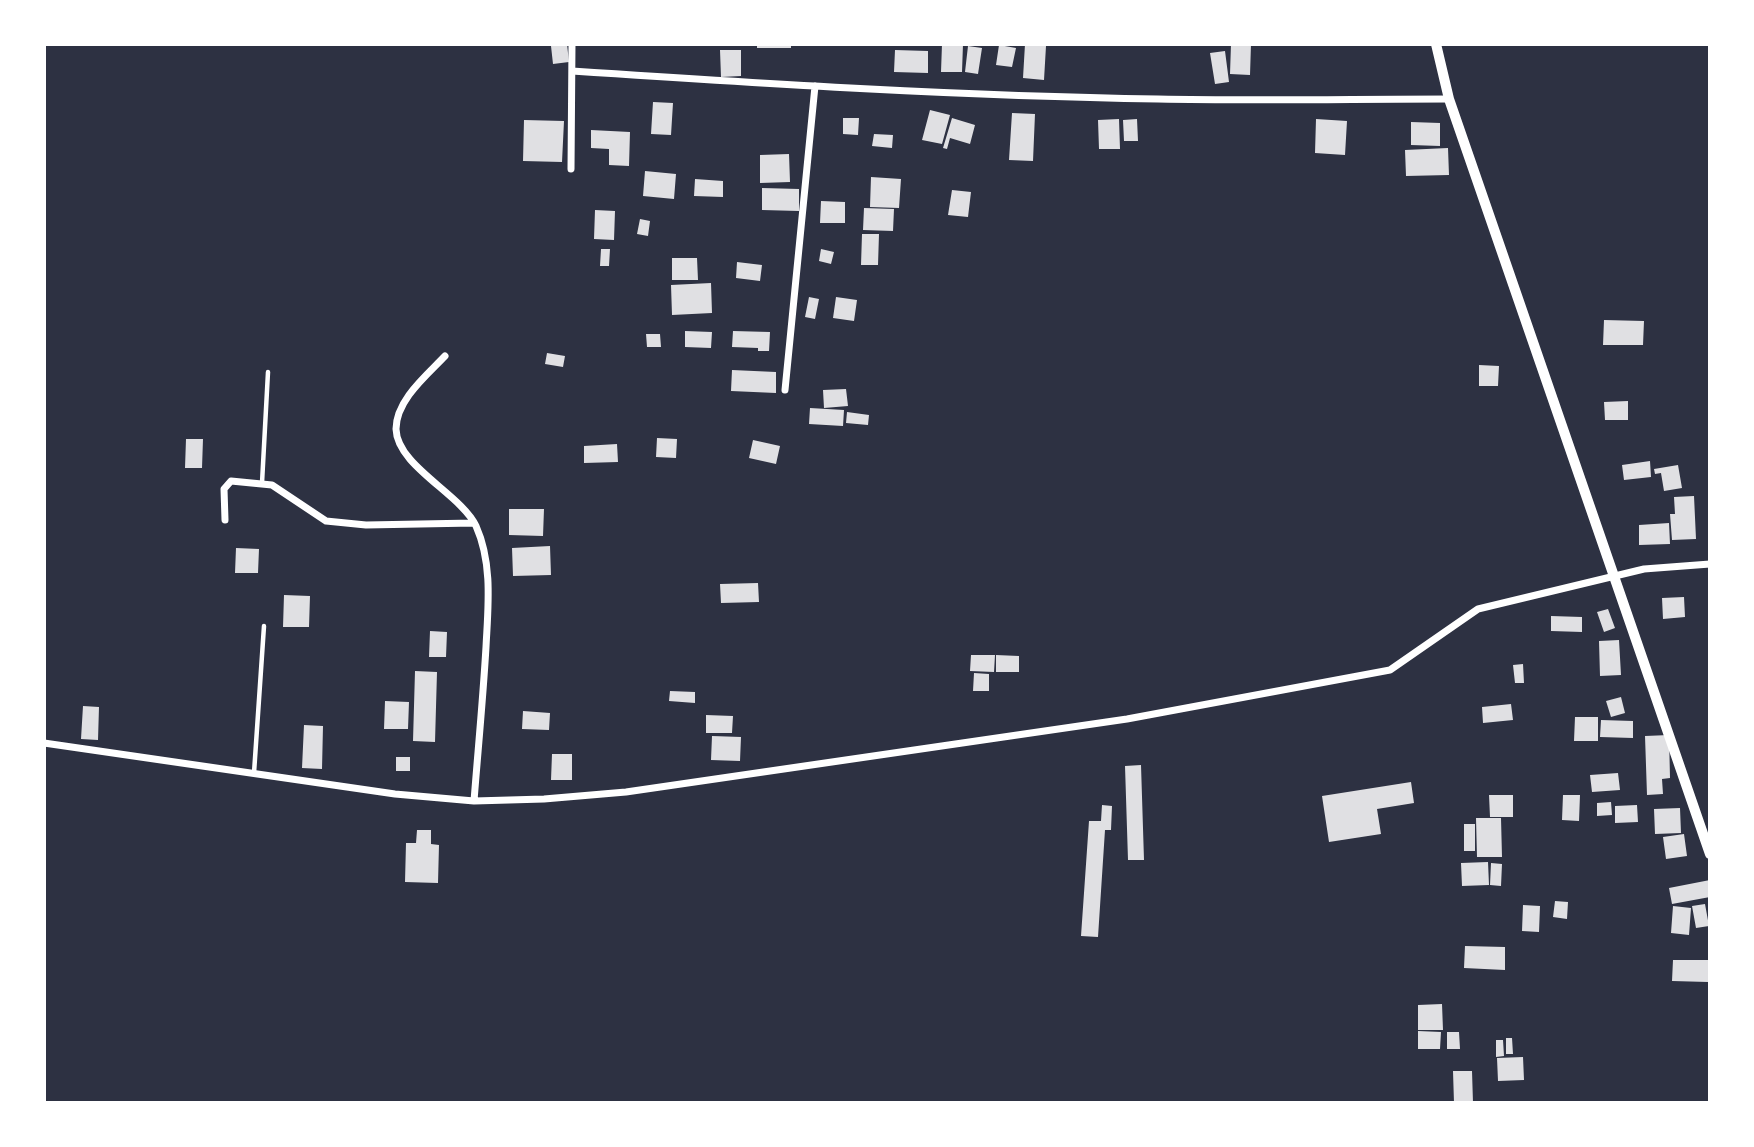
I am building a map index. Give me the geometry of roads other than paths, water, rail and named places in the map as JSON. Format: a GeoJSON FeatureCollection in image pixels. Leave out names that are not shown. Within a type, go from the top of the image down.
{"type":"FeatureCollection","features":[{"type":"Feature","properties":{"kind":"street"},"geometry":{"type":"LineString","coordinates":[[571,169],[572,44]]}},
{"type":"Feature","properties":{"kind":"street"},"geometry":{"type":"LineString","coordinates":[[1436,44],[1449,99],[1710,853]]}},
{"type":"Feature","properties":{"kind":"street"},"geometry":{"type":"LineString","coordinates":[[572,71],[815,86],[1161,99],[1449,99]]}},
{"type":"Feature","properties":{"kind":"street"},"geometry":{"type":"LineString","coordinates":[[785,390],[815,86]]}},
{"type":"Feature","properties":{"kind":"street"},"geometry":{"type":"LineString","coordinates":[[445,356],[409,395],[399,414],[396,429],[399,442],[413,462],[474,523],[483,546],[488,576],[488,611],[474,801]]}},
{"type":"Feature","properties":{"kind":"street"},"geometry":{"type":"LineString","coordinates":[[225,520],[224,499],[227,484],[240,481],[280,488],[316,517],[326,521],[366,524],[474,523]]}},
{"type":"Feature","properties":{"kind":"street"},"geometry":{"type":"LineString","coordinates":[[44,743],[395,794],[474,801],[626,792],[1127,719],[1390,670],[1478,609],[1644,569],[1710,564]]}},
{"type":"Feature","properties":{"kind":"lane"},"geometry":{"type":"LineString","coordinates":[[262,483],[268,372]]}},
{"type":"Feature","properties":{"kind":"lane"},"geometry":{"type":"LineString","coordinates":[[254,774],[264,626]]}}]}
